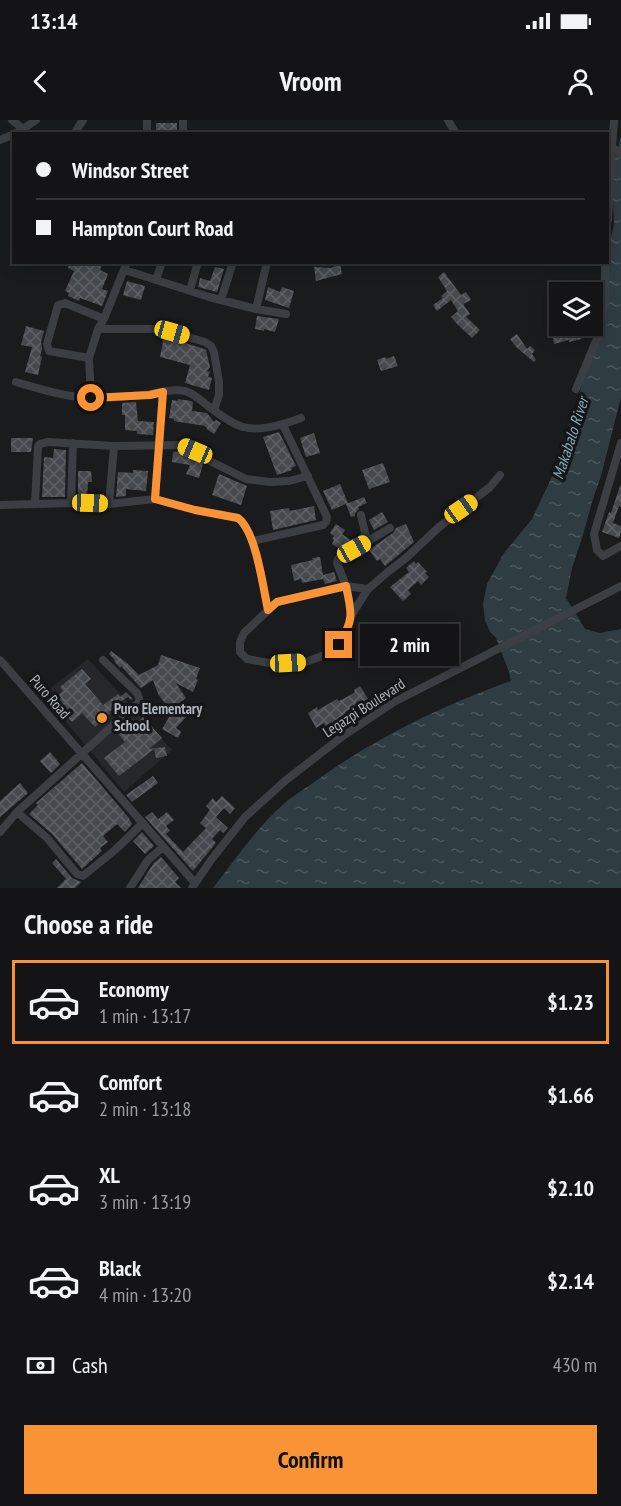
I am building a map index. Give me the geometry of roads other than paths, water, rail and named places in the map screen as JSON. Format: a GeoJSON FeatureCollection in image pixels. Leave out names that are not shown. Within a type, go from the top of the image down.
{"type":"FeatureCollection","features":[{"type":"Feature","properties":{"kind":"street"},"geometry":{"type":"LineString","coordinates":[[12,120],[23,129]]}},
{"type":"Feature","properties":{"kind":"street"},"geometry":{"type":"LineString","coordinates":[[18,132],[36,120]]}},
{"type":"Feature","properties":{"kind":"street"},"geometry":{"type":"LineString","coordinates":[[609,212],[617,150],[614,120]]}},
{"type":"Feature","properties":{"kind":"street"},"geometry":{"type":"LineString","coordinates":[[156,280],[161,264]]}},
{"type":"Feature","properties":{"kind":"street"},"geometry":{"type":"LineString","coordinates":[[190,290],[197,264]]}},
{"type":"Feature","properties":{"kind":"street"},"geometry":{"type":"LineString","coordinates":[[221,300],[232,264]]}},
{"type":"Feature","properties":{"kind":"street"},"geometry":{"type":"LineString","coordinates":[[256,309],[267,264]]}},
{"type":"Feature","properties":{"kind":"street"},"geometry":{"type":"LineString","coordinates":[[576,389],[598,336],[605,303],[605,264]]}},
{"type":"Feature","properties":{"kind":"street"},"geometry":{"type":"LineString","coordinates":[[91,398],[89,358],[98,329],[126,266],[156,280],[221,300],[286,314]]}},
{"type":"Feature","properties":{"kind":"street"},"geometry":{"type":"LineString","coordinates":[[89,358],[49,351],[47,344],[58,305],[65,303],[104,319]]}},
{"type":"Feature","properties":{"kind":"street"},"geometry":{"type":"LineString","coordinates":[[98,329],[161,329],[205,342],[211,346],[214,351],[219,382],[219,395],[214,410]]}},
{"type":"Feature","properties":{"kind":"street"},"geometry":{"type":"LineString","coordinates":[[16,382],[62,395],[91,398],[185,391],[243,428],[283,425],[301,418]]}},
{"type":"Feature","properties":{"kind":"street"},"geometry":{"type":"LineString","coordinates":[[155,499],[163,392]]}},
{"type":"Feature","properties":{"kind":"street"},"geometry":{"type":"LineString","coordinates":[[253,542],[323,525],[326,522],[327,517],[283,425]]}},
{"type":"Feature","properties":{"kind":"street"},"geometry":{"type":"LineString","coordinates":[[35,503],[38,446],[48,442],[114,446],[182,445],[252,480],[279,482],[308,476]]}},
{"type":"Feature","properties":{"kind":"street"},"geometry":{"type":"LineString","coordinates":[[71,503],[73,443]]}},
{"type":"Feature","properties":{"kind":"street"},"geometry":{"type":"LineString","coordinates":[[621,443],[594,534],[597,550],[603,556],[621,546]]}},
{"type":"Feature","properties":{"kind":"street"},"geometry":{"type":"LineString","coordinates":[[109,504],[114,446]]}},
{"type":"Feature","properties":{"kind":"street"},"geometry":{"type":"LineString","coordinates":[[368,589],[346,586],[277,602],[244,633],[240,642],[240,652],[247,659],[274,664],[306,662],[327,654],[339,645],[347,632],[352,614],[368,589],[438,528],[490,487],[500,475]]}},
{"type":"Feature","properties":{"kind":"street"},"geometry":{"type":"LineString","coordinates":[[0,505],[109,504],[155,499],[238,518],[243,522],[253,542],[268,610]]}},
{"type":"Feature","properties":{"kind":"street"},"geometry":{"type":"LineString","coordinates":[[361,515],[367,542]]}},
{"type":"Feature","properties":{"kind":"street"},"geometry":{"type":"LineString","coordinates":[[352,614],[346,586],[337,563],[338,559],[390,528]]}},
{"type":"Feature","properties":{"kind":"street","name":"Legazpi Boulevard"},"geometry":{"type":"LineString","coordinates":[[194,886],[245,817],[286,780],[343,736],[394,702],[621,586]]}},
{"type":"Feature","properties":{"kind":"street","name":"Puro Road"},"geometry":{"type":"LineString","coordinates":[[0,660],[143,823],[194,886]]}},
{"type":"Feature","properties":{"kind":"street"},"geometry":{"type":"LineString","coordinates":[[0,832],[17,812],[81,752],[139,702],[137,693],[103,660]]}},
{"type":"Feature","properties":{"kind":"street"},"geometry":{"type":"LineString","coordinates":[[17,812],[47,837],[54,849],[77,874],[83,876],[143,823]]}},
{"type":"Feature","properties":{"kind":"street"},"geometry":{"type":"LineString","coordinates":[[130,888],[148,860],[163,847]]}},
{"type":"Feature","properties":{"kind":"water","name":"Makabalo River"},"geometry":{"type":"Polygon","coordinates":[[[621,136],[621,397],[601,476],[572,568],[566,598],[585,629],[600,633],[621,629],[621,888],[213,888],[257,832],[296,794],[359,752],[408,725],[459,701],[511,681],[496,638],[490,632],[485,620],[483,604],[487,584],[504,553],[532,519],[556,468],[574,416],[597,336],[603,336],[603,315],[608,299],[609,247],[614,224],[612,162],[621,136]]]}},
{"type":"Feature","properties":{"kind":"place","name":"Puro Elementary School"},"geometry":{"type":"Point","coordinates":[102,718]}}]}
